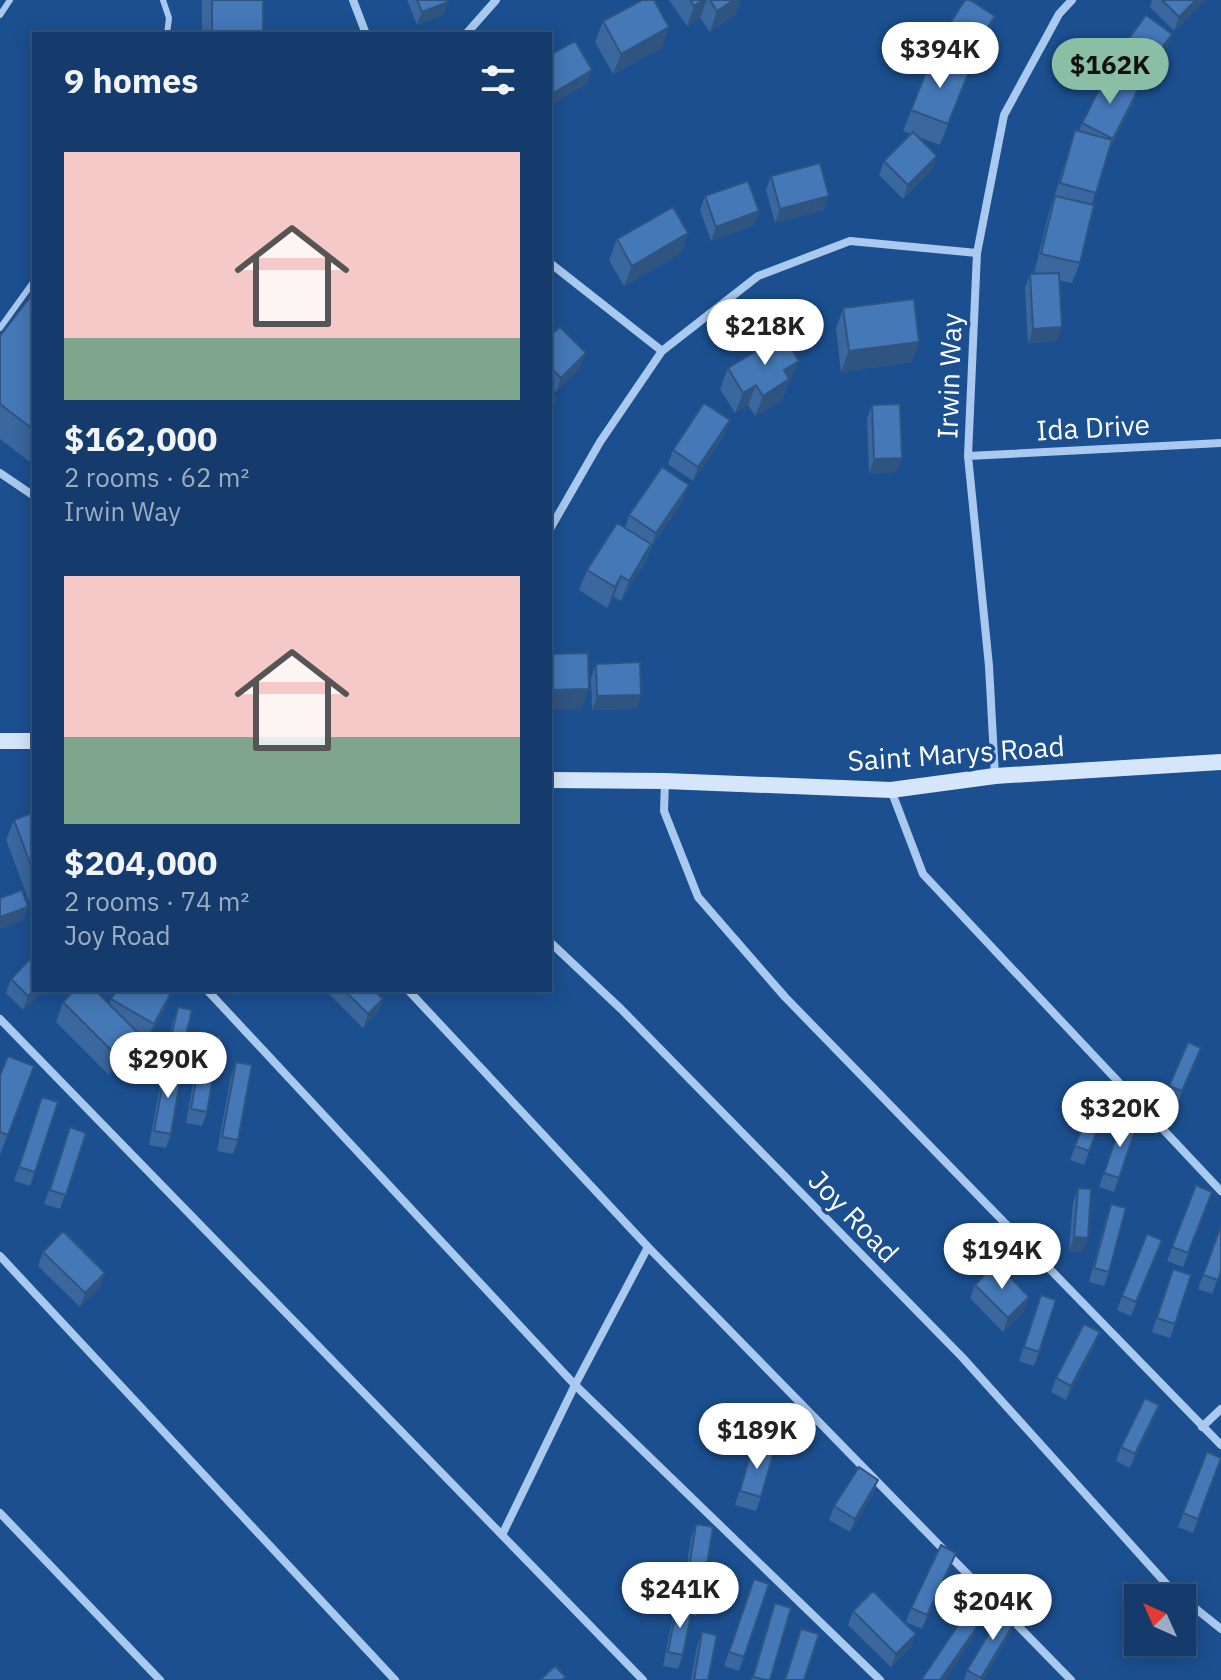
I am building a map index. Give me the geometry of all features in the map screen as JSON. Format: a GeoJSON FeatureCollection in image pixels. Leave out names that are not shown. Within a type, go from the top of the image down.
{"type":"FeatureCollection","features":[{"type":"Feature","properties":{"kind":"main road"},"geometry":{"type":"LineString","coordinates":[[0,741],[32,741]]}},
{"type":"Feature","properties":{"kind":"main road","name":"Saint Marys Road"},"geometry":{"type":"LineString","coordinates":[[552,780],[891,790],[995,776],[1221,762]]}},
{"type":"Feature","properties":{"kind":"street"},"geometry":{"type":"LineString","coordinates":[[353,0],[365,32]]}},
{"type":"Feature","properties":{"kind":"street"},"geometry":{"type":"LineString","coordinates":[[468,32],[496,0]]}},
{"type":"Feature","properties":{"kind":"street","name":"Irwin Way"},"geometry":{"type":"LineString","coordinates":[[995,776],[989,666],[968,456],[977,253],[1004,115],[1059,14],[1072,0]]}},
{"type":"Feature","properties":{"kind":"street"},"geometry":{"type":"LineString","coordinates":[[552,526],[600,442],[662,351],[758,276],[850,241],[977,253]]}},
{"type":"Feature","properties":{"kind":"street"},"geometry":{"type":"LineString","coordinates":[[552,265],[662,351]]}},
{"type":"Feature","properties":{"kind":"street","name":"Ida Drive"},"geometry":{"type":"LineString","coordinates":[[968,456],[1221,443]]}},
{"type":"Feature","properties":{"kind":"street"},"geometry":{"type":"LineString","coordinates":[[0,473],[32,495]]}},
{"type":"Feature","properties":{"kind":"street"},"geometry":{"type":"LineString","coordinates":[[665,781],[664,811],[698,897],[785,997],[1221,1445]]}},
{"type":"Feature","properties":{"kind":"street"},"geometry":{"type":"LineString","coordinates":[[891,790],[923,874],[1221,1191]]}},
{"type":"Feature","properties":{"kind":"street","name":"Joy Road"},"geometry":{"type":"LineString","coordinates":[[552,944],[621,1009],[962,1357],[1170,1588],[1221,1629]]}},
{"type":"Feature","properties":{"kind":"street"},"geometry":{"type":"LineString","coordinates":[[209,992],[575,1385],[880,1680]]}},
{"type":"Feature","properties":{"kind":"street"},"geometry":{"type":"LineString","coordinates":[[410,992],[648,1247],[1071,1680]]}},
{"type":"Feature","properties":{"kind":"street"},"geometry":{"type":"LineString","coordinates":[[0,1019],[643,1680]]}},
{"type":"Feature","properties":{"kind":"street"},"geometry":{"type":"LineString","coordinates":[[502,1535],[575,1385],[648,1247]]}},
{"type":"Feature","properties":{"kind":"street"},"geometry":{"type":"LineString","coordinates":[[0,1256],[395,1680]]}},
{"type":"Feature","properties":{"kind":"street"},"geometry":{"type":"LineString","coordinates":[[1202,1427],[1221,1409]]}},
{"type":"Feature","properties":{"kind":"street"},"geometry":{"type":"LineString","coordinates":[[0,1513],[160,1680]]}},
{"type":"Feature","properties":{"kind":"lane"},"geometry":{"type":"LineString","coordinates":[[0,15],[10,0]]}},
{"type":"Feature","properties":{"kind":"lane"},"geometry":{"type":"LineString","coordinates":[[163,0],[169,18],[167,32]]}},
{"type":"Feature","properties":{"kind":"lane"},"geometry":{"type":"LineString","coordinates":[[0,328],[32,284]]}},
{"type":"Feature","properties":{"kind":"building"},"geometry":{"type":"Polygon","coordinates":[[[212,0],[263,0],[263,32],[212,32],[212,0]]]}},
{"type":"Feature","properties":{"kind":"building"},"geometry":{"type":"Polygon","coordinates":[[[417,0],[447,0],[448,2],[422,12],[417,0]]]}},
{"type":"Feature","properties":{"kind":"building"},"geometry":{"type":"Polygon","coordinates":[[[642,0],[654,0],[669,27],[621,54],[603,21],[642,0]]]}},
{"type":"Feature","properties":{"kind":"building"},"geometry":{"type":"Polygon","coordinates":[[[710,0],[734,0],[717,11],[710,0]]]}},
{"type":"Feature","properties":{"kind":"building"},"geometry":{"type":"Polygon","coordinates":[[[965,0],[995,16],[966,60],[938,42],[965,0]]]}},
{"type":"Feature","properties":{"kind":"building"},"geometry":{"type":"Polygon","coordinates":[[[1162,0],[1196,0],[1179,17],[1162,0]]]}},
{"type":"Feature","properties":{"kind":"building"},"geometry":{"type":"Polygon","coordinates":[[[1146,15],[1172,34],[1140,78],[1114,59],[1146,15]]]}},
{"type":"Feature","properties":{"kind":"building"},"geometry":{"type":"Polygon","coordinates":[[[575,41],[592,70],[552,94],[552,54],[575,41]]]}},
{"type":"Feature","properties":{"kind":"building"},"geometry":{"type":"Polygon","coordinates":[[[933,55],[970,69],[948,124],[911,110],[933,55]]]}},
{"type":"Feature","properties":{"kind":"building"},"geometry":{"type":"Polygon","coordinates":[[[1107,74],[1138,90],[1113,139],[1082,123],[1107,74]]]}},
{"type":"Feature","properties":{"kind":"building"},"geometry":{"type":"Polygon","coordinates":[[[1075,130],[1112,140],[1096,193],[1060,183],[1075,130]]]}},
{"type":"Feature","properties":{"kind":"building"},"geometry":{"type":"Polygon","coordinates":[[[913,132],[937,156],[908,185],[884,161],[913,132]]]}},
{"type":"Feature","properties":{"kind":"building"},"geometry":{"type":"Polygon","coordinates":[[[820,163],[829,196],[780,209],[771,176],[820,163]]]}},
{"type":"Feature","properties":{"kind":"building"},"geometry":{"type":"Polygon","coordinates":[[[748,181],[759,211],[716,227],[705,196],[748,181]]]}},
{"type":"Feature","properties":{"kind":"building"},"geometry":{"type":"Polygon","coordinates":[[[1055,196],[1094,205],[1080,263],[1041,254],[1055,196]]]}},
{"type":"Feature","properties":{"kind":"building"},"geometry":{"type":"Polygon","coordinates":[[[673,207],[688,233],[632,266],[617,239],[673,207]]]}},
{"type":"Feature","properties":{"kind":"building"},"geometry":{"type":"Polygon","coordinates":[[[1059,273],[1062,327],[1033,329],[1030,274],[1059,273]]]}},
{"type":"Feature","properties":{"kind":"building"},"geometry":{"type":"Polygon","coordinates":[[[32,295],[32,428],[0,404],[0,336],[32,295]]]}},
{"type":"Feature","properties":{"kind":"building"},"geometry":{"type":"Polygon","coordinates":[[[914,299],[919,342],[849,351],[843,308],[914,299]]]}},
{"type":"Feature","properties":{"kind":"building"},"geometry":{"type":"Polygon","coordinates":[[[560,327],[586,353],[561,378],[552,369],[552,334],[560,327]]]}},
{"type":"Feature","properties":{"kind":"building"},"geometry":{"type":"Polygon","coordinates":[[[783,335],[799,361],[784,370],[789,379],[763,396],[756,385],[743,393],[728,368],[783,335]]]}},
{"type":"Feature","properties":{"kind":"building"},"geometry":{"type":"Polygon","coordinates":[[[704,403],[730,420],[698,467],[673,450],[704,403]]]}},
{"type":"Feature","properties":{"kind":"building"},"geometry":{"type":"Polygon","coordinates":[[[900,404],[902,458],[874,459],[872,405],[900,404]]]}},
{"type":"Feature","properties":{"kind":"building"},"geometry":{"type":"Polygon","coordinates":[[[662,467],[689,485],[656,533],[629,515],[662,467]]]}},
{"type":"Feature","properties":{"kind":"building"},"geometry":{"type":"Polygon","coordinates":[[[617,523],[651,544],[629,581],[621,576],[615,587],[587,570],[617,523]]]}},
{"type":"Feature","properties":{"kind":"building"},"geometry":{"type":"Polygon","coordinates":[[[588,653],[589,689],[552,690],[552,654],[588,653]]]}},
{"type":"Feature","properties":{"kind":"building"},"geometry":{"type":"Polygon","coordinates":[[[640,662],[641,695],[597,696],[596,664],[640,662]]]}},
{"type":"Feature","properties":{"kind":"building"},"geometry":{"type":"Polygon","coordinates":[[[32,813],[32,869],[14,820],[32,813]]]}},
{"type":"Feature","properties":{"kind":"building"},"geometry":{"type":"Polygon","coordinates":[[[22,890],[28,907],[0,917],[0,898],[22,890]]]}},
{"type":"Feature","properties":{"kind":"building"},"geometry":{"type":"Polygon","coordinates":[[[32,957],[32,992],[28,996],[11,979],[32,957]]]}},
{"type":"Feature","properties":{"kind":"building"},"geometry":{"type":"Polygon","coordinates":[[[73,992],[97,992],[138,1033],[116,1055],[63,1002],[73,992]]]}},
{"type":"Feature","properties":{"kind":"building"},"geometry":{"type":"Polygon","coordinates":[[[116,992],[165,992],[170,995],[154,1024],[111,999],[116,992]]]}},
{"type":"Feature","properties":{"kind":"building"},"geometry":{"type":"Polygon","coordinates":[[[346,992],[375,992],[383,999],[368,1014],[346,992]]]}},
{"type":"Feature","properties":{"kind":"building"},"geometry":{"type":"Polygon","coordinates":[[[178,1007],[192,1010],[181,1057],[167,1054],[178,1007]]]}},
{"type":"Feature","properties":{"kind":"building"},"geometry":{"type":"Polygon","coordinates":[[[204,1034],[220,1037],[207,1112],[191,1109],[204,1034]]]}},
{"type":"Feature","properties":{"kind":"building"},"geometry":{"type":"Polygon","coordinates":[[[1188,1042],[1201,1048],[1182,1091],[1169,1086],[1188,1042]]]}},
{"type":"Feature","properties":{"kind":"building"},"geometry":{"type":"Polygon","coordinates":[[[8,1056],[34,1066],[8,1135],[0,1132],[0,1075],[8,1056]]]}},
{"type":"Feature","properties":{"kind":"building"},"geometry":{"type":"Polygon","coordinates":[[[236,1062],[252,1065],[238,1140],[222,1137],[236,1062]]]}},
{"type":"Feature","properties":{"kind":"building"},"geometry":{"type":"Polygon","coordinates":[[[166,1066],[182,1069],[171,1134],[154,1131],[166,1066]]]}},
{"type":"Feature","properties":{"kind":"building"},"geometry":{"type":"Polygon","coordinates":[[[1099,1084],[1113,1090],[1089,1151],[1075,1146],[1099,1084]]]}},
{"type":"Feature","properties":{"kind":"building"},"geometry":{"type":"Polygon","coordinates":[[[42,1097],[58,1102],[35,1172],[19,1167],[42,1097]]]}},
{"type":"Feature","properties":{"kind":"building"},"geometry":{"type":"Polygon","coordinates":[[[1122,1120],[1137,1125],[1119,1178],[1104,1173],[1122,1120]]]}},
{"type":"Feature","properties":{"kind":"building"},"geometry":{"type":"Polygon","coordinates":[[[70,1127],[86,1133],[66,1195],[50,1190],[70,1127]]]}},
{"type":"Feature","properties":{"kind":"building"},"geometry":{"type":"Polygon","coordinates":[[[1196,1185],[1212,1192],[1188,1253],[1172,1247],[1196,1185]]]}},
{"type":"Feature","properties":{"kind":"building"},"geometry":{"type":"Polygon","coordinates":[[[1078,1188],[1091,1189],[1088,1238],[1074,1237],[1078,1188]]]}},
{"type":"Feature","properties":{"kind":"building"},"geometry":{"type":"Polygon","coordinates":[[[1111,1204],[1126,1208],[1109,1272],[1094,1268],[1111,1204]]]}},
{"type":"Feature","properties":{"kind":"building"},"geometry":{"type":"Polygon","coordinates":[[[1221,1226],[1221,1270],[1218,1280],[1203,1275],[1221,1226]]]}},
{"type":"Feature","properties":{"kind":"building"},"geometry":{"type":"Polygon","coordinates":[[[63,1231],[105,1273],[85,1293],[43,1252],[63,1231]]]}},
{"type":"Feature","properties":{"kind":"building"},"geometry":{"type":"Polygon","coordinates":[[[1147,1234],[1162,1240],[1136,1302],[1122,1296],[1147,1234]]]}},
{"type":"Feature","properties":{"kind":"building"},"geometry":{"type":"Polygon","coordinates":[[[996,1263],[1029,1297],[1008,1318],[975,1285],[996,1263]]]}},
{"type":"Feature","properties":{"kind":"building"},"geometry":{"type":"Polygon","coordinates":[[[1173,1269],[1191,1275],[1175,1324],[1157,1318],[1173,1269]]]}},
{"type":"Feature","properties":{"kind":"building"},"geometry":{"type":"Polygon","coordinates":[[[1041,1295],[1056,1300],[1039,1352],[1024,1347],[1041,1295]]]}},
{"type":"Feature","properties":{"kind":"building"},"geometry":{"type":"Polygon","coordinates":[[[1084,1324],[1100,1332],[1071,1386],[1056,1378],[1084,1324]]]}},
{"type":"Feature","properties":{"kind":"building"},"geometry":{"type":"Polygon","coordinates":[[[1145,1398],[1159,1405],[1135,1454],[1121,1447],[1145,1398]]]}},
{"type":"Feature","properties":{"kind":"building"},"geometry":{"type":"Polygon","coordinates":[[[753,1445],[774,1451],[761,1497],[740,1491],[753,1445]]]}},
{"type":"Feature","properties":{"kind":"building"},"geometry":{"type":"Polygon","coordinates":[[[1207,1452],[1221,1458],[1198,1519],[1183,1513],[1207,1452]]]}},
{"type":"Feature","properties":{"kind":"building"},"geometry":{"type":"Polygon","coordinates":[[[859,1467],[878,1480],[855,1519],[834,1506],[859,1467]]]}},
{"type":"Feature","properties":{"kind":"building"},"geometry":{"type":"Polygon","coordinates":[[[696,1524],[713,1527],[701,1602],[684,1599],[696,1524]]]}},
{"type":"Feature","properties":{"kind":"building"},"geometry":{"type":"Polygon","coordinates":[[[941,1545],[956,1553],[927,1615],[911,1608],[941,1545]]]}},
{"type":"Feature","properties":{"kind":"building"},"geometry":{"type":"Polygon","coordinates":[[[754,1579],[769,1584],[744,1657],[729,1652],[754,1579]]]}},
{"type":"Feature","properties":{"kind":"building"},"geometry":{"type":"Polygon","coordinates":[[[873,1591],[916,1634],[896,1654],[853,1611],[873,1591]]]}},
{"type":"Feature","properties":{"kind":"building"},"geometry":{"type":"Polygon","coordinates":[[[775,1603],[791,1608],[770,1680],[766,1680],[753,1677],[775,1603]]]}},
{"type":"Feature","properties":{"kind":"building"},"geometry":{"type":"Polygon","coordinates":[[[677,1606],[692,1609],[683,1655],[668,1652],[677,1606]]]}},
{"type":"Feature","properties":{"kind":"building"},"geometry":{"type":"Polygon","coordinates":[[[1005,1607],[1019,1615],[981,1678],[967,1670],[1005,1607]]]}},
{"type":"Feature","properties":{"kind":"building"},"geometry":{"type":"Polygon","coordinates":[[[963,1618],[977,1627],[940,1680],[921,1680],[963,1618]]]}},
{"type":"Feature","properties":{"kind":"building"},"geometry":{"type":"Polygon","coordinates":[[[801,1629],[819,1634],[804,1680],[785,1680],[801,1629]]]}},
{"type":"Feature","properties":{"kind":"building"},"geometry":{"type":"Polygon","coordinates":[[[702,1632],[717,1635],[708,1680],[694,1680],[702,1632]]]}},
{"type":"Feature","properties":{"kind":"building"},"geometry":{"type":"Polygon","coordinates":[[[555,1666],[566,1677],[562,1680],[540,1680],[555,1666]]]}}]}
